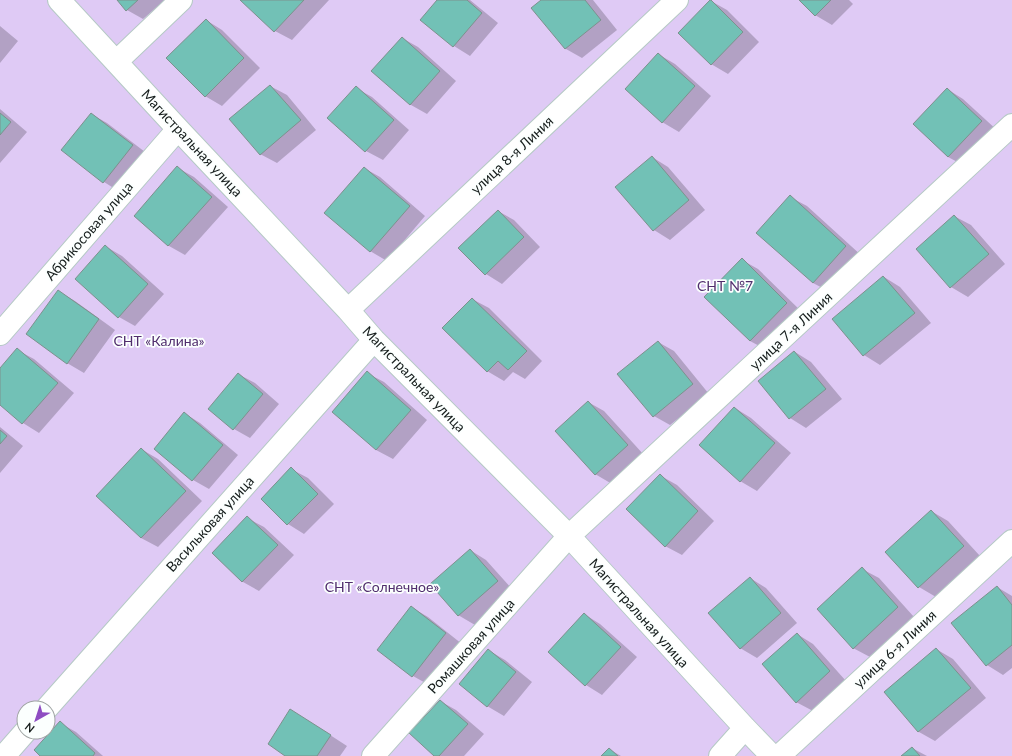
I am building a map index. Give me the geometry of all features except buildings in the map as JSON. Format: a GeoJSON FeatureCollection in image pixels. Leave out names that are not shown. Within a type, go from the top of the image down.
{"type":"FeatureCollection","features":[{"type":"Feature","properties":{"kind":"street","name":"Магистральная улица"},"geometry":{"type":"LineString","coordinates":[[59,0],[348,310],[374,340],[569,536],[772,756]]}},
{"type":"Feature","properties":{"kind":"street"},"geometry":{"type":"LineString","coordinates":[[116,62],[181,0]]}},
{"type":"Feature","properties":{"kind":"street","name":"улица 8-я Линия"},"geometry":{"type":"LineString","coordinates":[[348,310],[677,0]]}},
{"type":"Feature","properties":{"kind":"street","name":"улица 7-я Линия"},"geometry":{"type":"LineString","coordinates":[[569,536],[1012,125]]}},
{"type":"Feature","properties":{"kind":"street","name":"Абрикосовая улица"},"geometry":{"type":"LineString","coordinates":[[0,334],[178,129]]}},
{"type":"Feature","properties":{"kind":"street","name":"Васильковая улица"},"geometry":{"type":"LineString","coordinates":[[54,700],[374,340]]}},
{"type":"Feature","properties":{"kind":"street","name":"Ромашковая улица"},"geometry":{"type":"LineString","coordinates":[[373,756],[569,536]]}},
{"type":"Feature","properties":{"kind":"street","name":"улица 6-я Линия"},"geometry":{"type":"LineString","coordinates":[[779,756],[1012,541]]}},
{"type":"Feature","properties":{"kind":"street"},"geometry":{"type":"LineString","coordinates":[[720,756],[745,728]]}},
{"type":"Feature","properties":{"kind":"street"},"geometry":{"type":"LineString","coordinates":[[4,756],[18,740]]}},
{"type":"Feature","properties":{"kind":"green space"},"geometry":{"type":"Polygon","coordinates":[[[0,0],[1012,0],[1012,756],[0,756],[0,0]]]}},
{"type":"Feature","properties":{"kind":"park label","name":"СНТ №7"},"geometry":{"type":"Point","coordinates":[725,286]}},
{"type":"Feature","properties":{"kind":"park label","name":"СНТ «Калина»"},"geometry":{"type":"Point","coordinates":[159,341]}},
{"type":"Feature","properties":{"kind":"park label","name":"СНТ «Солнечное»"},"geometry":{"type":"Point","coordinates":[382,587]}}]}
